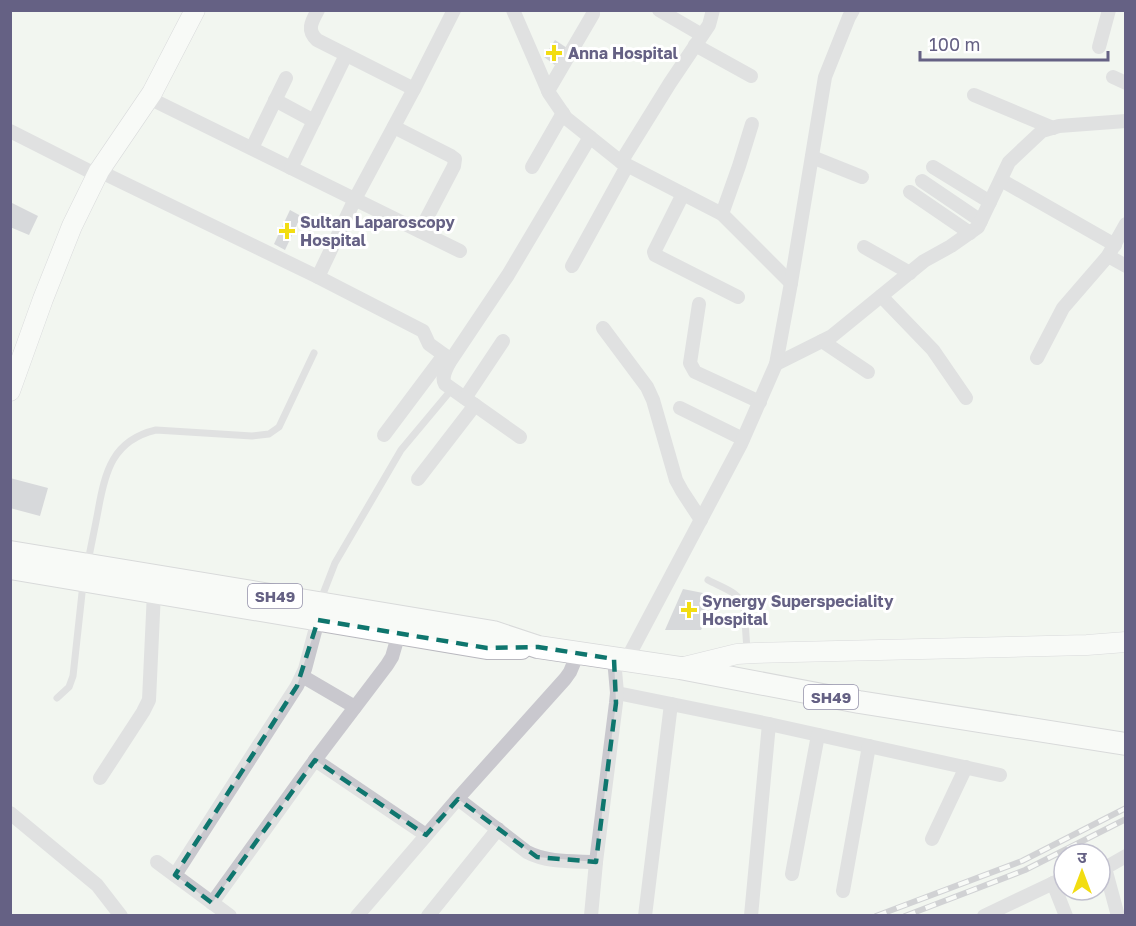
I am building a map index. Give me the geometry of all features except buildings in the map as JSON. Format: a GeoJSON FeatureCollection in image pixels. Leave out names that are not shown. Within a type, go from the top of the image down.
{"type":"FeatureCollection","features":[{"type":"Feature","properties":{"kind":"main road"},"geometry":{"type":"LineString","coordinates":[[10,391],[72,226],[98,173],[149,98],[195,10]]}},
{"type":"Feature","properties":{"kind":"main road","name":"SH49"},"geometry":{"type":"LineString","coordinates":[[12,566],[86,573],[319,611],[399,633],[487,648],[538,647],[680,668],[859,702],[1125,744]]}},
{"type":"Feature","properties":{"kind":"main road","name":"SH49"},"geometry":{"type":"LineString","coordinates":[[86,573],[154,592],[493,632],[538,647]]}},
{"type":"Feature","properties":{"kind":"main road"},"geometry":{"type":"LineString","coordinates":[[680,668],[747,653],[1087,645],[1125,642]]}},
{"type":"Feature","properties":{"kind":"street"},"geometry":{"type":"LineString","coordinates":[[318,10],[312,23],[312,35],[317,40],[414,89]]}},
{"type":"Feature","properties":{"kind":"street"},"geometry":{"type":"LineString","coordinates":[[318,277],[355,200],[454,10]]}},
{"type":"Feature","properties":{"kind":"street"},"geometry":{"type":"LineString","coordinates":[[513,10],[548,91],[566,118],[624,164],[722,214],[791,283]]}},
{"type":"Feature","properties":{"kind":"street"},"geometry":{"type":"LineString","coordinates":[[548,91],[593,14],[593,10]]}},
{"type":"Feature","properties":{"kind":"street"},"geometry":{"type":"LineString","coordinates":[[659,10],[751,76]]}},
{"type":"Feature","properties":{"kind":"street"},"geometry":{"type":"LineString","coordinates":[[572,266],[624,164],[670,83],[709,25],[713,10]]}},
{"type":"Feature","properties":{"kind":"street"},"geometry":{"type":"LineString","coordinates":[[1099,47],[1109,10]]}},
{"type":"Feature","properties":{"kind":"street"},"geometry":{"type":"LineString","coordinates":[[591,915],[620,660],[701,520],[743,439],[776,364],[825,77],[850,13]]}},
{"type":"Feature","properties":{"kind":"street"},"geometry":{"type":"LineString","coordinates":[[291,168],[346,55]]}},
{"type":"Feature","properties":{"kind":"street"},"geometry":{"type":"LineString","coordinates":[[252,148],[286,78]]}},
{"type":"Feature","properties":{"kind":"street"},"geometry":{"type":"LineString","coordinates":[[974,95],[1053,128]]}},
{"type":"Feature","properties":{"kind":"street"},"geometry":{"type":"LineString","coordinates":[[149,98],[460,251]]}},
{"type":"Feature","properties":{"kind":"street"},"geometry":{"type":"LineString","coordinates":[[275,100],[314,121]]}},
{"type":"Feature","properties":{"kind":"street"},"geometry":{"type":"LineString","coordinates":[[532,167],[563,113]]}},
{"type":"Feature","properties":{"kind":"street"},"geometry":{"type":"LineString","coordinates":[[776,364],[832,336],[924,261],[978,227],[1009,162],[1042,131],[1059,126],[1125,121]]}},
{"type":"Feature","properties":{"kind":"street"},"geometry":{"type":"LineString","coordinates":[[722,214],[740,166],[752,124]]}},
{"type":"Feature","properties":{"kind":"street"},"geometry":{"type":"LineString","coordinates":[[394,127],[454,159],[454,166],[420,231]]}},
{"type":"Feature","properties":{"kind":"street"},"geometry":{"type":"LineString","coordinates":[[10,131],[318,277],[423,331],[429,344],[447,359]]}},
{"type":"Feature","properties":{"kind":"street"},"geometry":{"type":"LineString","coordinates":[[384,435],[447,359],[508,275],[590,137]]}},
{"type":"Feature","properties":{"kind":"street"},"geometry":{"type":"LineString","coordinates":[[812,157],[862,177]]}},
{"type":"Feature","properties":{"kind":"street"},"geometry":{"type":"LineString","coordinates":[[933,166],[990,202]]}},
{"type":"Feature","properties":{"kind":"street"},"geometry":{"type":"LineString","coordinates":[[1001,180],[1111,250],[1125,266]]}},
{"type":"Feature","properties":{"kind":"street"},"geometry":{"type":"LineString","coordinates":[[922,181],[981,221]]}},
{"type":"Feature","properties":{"kind":"street"},"geometry":{"type":"LineString","coordinates":[[910,192],[970,233]]}},
{"type":"Feature","properties":{"kind":"street"},"geometry":{"type":"LineString","coordinates":[[683,194],[655,248],[655,255],[738,297]]}},
{"type":"Feature","properties":{"kind":"street"},"geometry":{"type":"LineString","coordinates":[[1037,358],[1063,308],[1111,250],[1125,224]]}},
{"type":"Feature","properties":{"kind":"street"},"geometry":{"type":"LineString","coordinates":[[864,247],[910,273]]}},
{"type":"Feature","properties":{"kind":"street"},"geometry":{"type":"LineString","coordinates":[[881,296],[933,350],[966,398]]}},
{"type":"Feature","properties":{"kind":"street"},"geometry":{"type":"LineString","coordinates":[[699,304],[690,363],[694,372],[760,402]]}},
{"type":"Feature","properties":{"kind":"street"},"geometry":{"type":"LineString","coordinates":[[603,328],[647,387],[653,400],[676,480],[681,492],[701,520]]}},
{"type":"Feature","properties":{"kind":"street"},"geometry":{"type":"LineString","coordinates":[[418,479],[470,401],[503,341]]}},
{"type":"Feature","properties":{"kind":"street"},"geometry":{"type":"LineString","coordinates":[[822,341],[868,372]]}},
{"type":"Feature","properties":{"kind":"street"},"geometry":{"type":"LineString","coordinates":[[447,359],[443,380],[445,384],[520,437]]}},
{"type":"Feature","properties":{"kind":"street"},"geometry":{"type":"LineString","coordinates":[[680,408],[743,439]]}},
{"type":"Feature","properties":{"kind":"street"},"geometry":{"type":"LineString","coordinates":[[100,778],[149,700],[154,592]]}},
{"type":"Feature","properties":{"kind":"street"},"geometry":{"type":"LineString","coordinates":[[175,875],[297,686],[305,669],[319,611]]}},
{"type":"Feature","properties":{"kind":"street"},"geometry":{"type":"LineString","coordinates":[[212,903],[392,657],[399,633]]}},
{"type":"Feature","properties":{"kind":"street"},"geometry":{"type":"LineString","coordinates":[[357,915],[458,798],[566,679],[578,653]]}},
{"type":"Feature","properties":{"kind":"street"},"geometry":{"type":"LineString","coordinates":[[302,676],[355,707]]}},
{"type":"Feature","properties":{"kind":"street"},"geometry":{"type":"LineString","coordinates":[[617,693],[1000,775]]}},
{"type":"Feature","properties":{"kind":"street"},"geometry":{"type":"LineString","coordinates":[[645,915],[670,704]]}},
{"type":"Feature","properties":{"kind":"street"},"geometry":{"type":"LineString","coordinates":[[751,915],[769,724]]}},
{"type":"Feature","properties":{"kind":"street"},"geometry":{"type":"LineString","coordinates":[[792,874],[818,735]]}},
{"type":"Feature","properties":{"kind":"street"},"geometry":{"type":"LineString","coordinates":[[843,891],[869,746]]}},
{"type":"Feature","properties":{"kind":"street"},"geometry":{"type":"LineString","coordinates":[[315,760],[426,835]]}},
{"type":"Feature","properties":{"kind":"street"},"geometry":{"type":"LineString","coordinates":[[932,839],[966,768]]}},
{"type":"Feature","properties":{"kind":"street"},"geometry":{"type":"LineString","coordinates":[[458,798],[527,852],[537,857],[596,862]]}},
{"type":"Feature","properties":{"kind":"street"},"geometry":{"type":"LineString","coordinates":[[10,813],[97,885],[121,915]]}},
{"type":"Feature","properties":{"kind":"street"},"geometry":{"type":"LineString","coordinates":[[429,915],[498,829]]}},
{"type":"Feature","properties":{"kind":"street"},"geometry":{"type":"LineString","coordinates":[[157,862],[230,915]]}},
{"type":"Feature","properties":{"kind":"street"},"geometry":{"type":"LineString","coordinates":[[984,915],[1016,909],[1052,885]]}},
{"type":"Feature","properties":{"kind":"street"},"geometry":{"type":"LineString","coordinates":[[1112,897],[1118,915]]}},
{"type":"Feature","properties":{"kind":"lane"},"geometry":{"type":"LineString","coordinates":[[57,698],[69,687],[73,676],[86,573],[103,483],[111,463],[129,441],[141,433],[156,430],[252,436],[269,434],[279,427],[314,353]]}},
{"type":"Feature","properties":{"kind":"lane"},"geometry":{"type":"LineString","coordinates":[[319,611],[335,563],[401,450],[452,389]]}},
{"type":"Feature","properties":{"kind":"lane"},"geometry":{"type":"LineString","coordinates":[[708,580],[743,601],[747,653]]}},
{"type":"Feature","properties":{"kind":"highlighted area"},"geometry":{"type":"Polygon","coordinates":[[[318,620],[487,648],[538,647],[614,659],[616,703],[596,862],[537,857],[458,799],[426,835],[315,760],[212,903],[175,875],[297,686],[318,620]]]}},
{"type":"Feature","properties":{"kind":"railway"},"geometry":{"type":"LineString","coordinates":[[876,916],[1022,861],[1126,808]]}},
{"type":"Feature","properties":{"kind":"railway"},"geometry":{"type":"LineString","coordinates":[[905,916],[1025,870],[1126,819]]}},
{"type":"Feature","properties":{"kind":"place","name":"Anna Hospital"},"geometry":{"type":"Point","coordinates":[554,53]}},
{"type":"Feature","properties":{"kind":"place","name":"Sultan Laparoscopy Hospital"},"geometry":{"type":"Point","coordinates":[287,231]}},
{"type":"Feature","properties":{"kind":"place","name":"Synergy Superspeciality Hospital"},"geometry":{"type":"Point","coordinates":[689,610]}}]}
